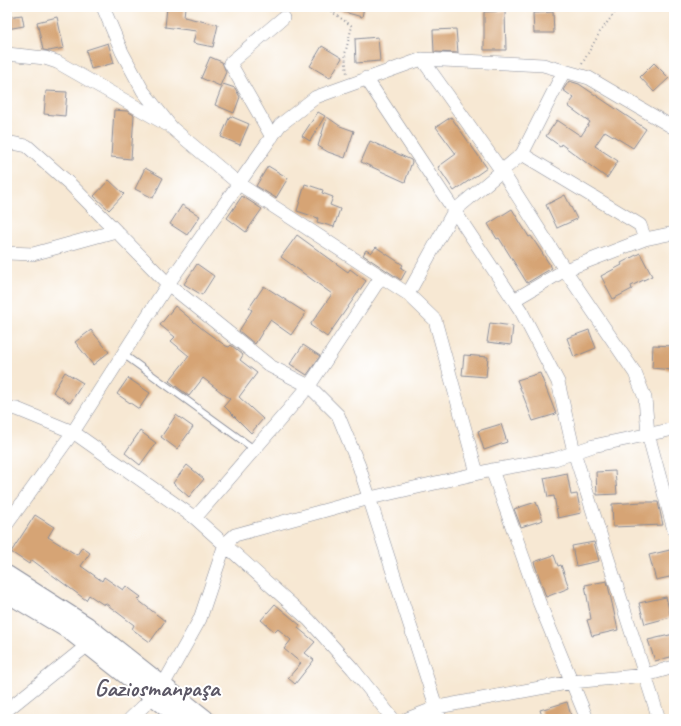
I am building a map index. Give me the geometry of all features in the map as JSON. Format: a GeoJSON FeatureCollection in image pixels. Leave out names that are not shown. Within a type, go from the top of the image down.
{"type":"FeatureCollection","features":[{"type":"Feature","properties":{"kind":"main road"},"geometry":{"type":"LineString","coordinates":[[7,575],[87,626],[158,691],[182,719]]}},
{"type":"Feature","properties":{"kind":"main road"},"geometry":{"type":"LineString","coordinates":[[7,593],[69,630],[158,691],[205,719]]}},
{"type":"Feature","properties":{"kind":"street"},"geometry":{"type":"LineString","coordinates":[[103,7],[122,52],[143,91],[172,128]]}},
{"type":"Feature","properties":{"kind":"street"},"geometry":{"type":"LineString","coordinates":[[272,137],[230,63],[283,18]]}},
{"type":"Feature","properties":{"kind":"street"},"geometry":{"type":"LineString","coordinates":[[7,54],[45,58],[57,62],[172,128],[239,184],[408,294],[434,320],[477,473]]}},
{"type":"Feature","properties":{"kind":"street"},"geometry":{"type":"LineString","coordinates":[[422,59],[501,170],[565,270],[635,373],[645,398],[648,434],[670,500],[674,530]]}},
{"type":"Feature","properties":{"kind":"street"},"geometry":{"type":"LineString","coordinates":[[7,524],[73,432],[168,284],[280,125],[316,97],[422,59],[543,65],[590,78],[674,128]]}},
{"type":"Feature","properties":{"kind":"street"},"geometry":{"type":"LineString","coordinates":[[408,294],[454,211],[501,170],[522,154],[570,73]]}},
{"type":"Feature","properties":{"kind":"street"},"geometry":{"type":"LineString","coordinates":[[366,78],[514,300],[558,382],[574,452],[659,719]]}},
{"type":"Feature","properties":{"kind":"street"},"geometry":{"type":"LineString","coordinates":[[7,142],[27,146],[71,185],[168,284],[270,366],[309,386],[338,415],[360,466],[439,713]]}},
{"type":"Feature","properties":{"kind":"street"},"geometry":{"type":"LineString","coordinates":[[522,154],[640,225],[645,239]]}},
{"type":"Feature","properties":{"kind":"street"},"geometry":{"type":"LineString","coordinates":[[7,253],[33,254],[116,231]]}},
{"type":"Feature","properties":{"kind":"street"},"geometry":{"type":"LineString","coordinates":[[514,300],[565,270],[645,239],[674,233]]}},
{"type":"Feature","properties":{"kind":"street"},"geometry":{"type":"LineString","coordinates":[[195,518],[309,386],[381,276]]}},
{"type":"Feature","properties":{"kind":"street"},"geometry":{"type":"LineString","coordinates":[[7,408],[17,409],[73,432],[195,518],[308,620],[353,670],[393,719]]}},
{"type":"Feature","properties":{"kind":"street"},"geometry":{"type":"LineString","coordinates":[[130,719],[158,691],[200,619],[225,544],[241,532],[370,498],[477,473],[555,459],[593,446],[674,429]]}},
{"type":"Feature","properties":{"kind":"street"},"geometry":{"type":"LineString","coordinates":[[492,470],[539,602],[587,719]]}},
{"type":"Feature","properties":{"kind":"street"},"geometry":{"type":"LineString","coordinates":[[7,710],[89,644]]}},
{"type":"Feature","properties":{"kind":"street"},"geometry":{"type":"LineString","coordinates":[[407,719],[572,682],[646,675],[674,667]]}},
{"type":"Feature","properties":{"kind":"lane"},"geometry":{"type":"LineString","coordinates":[[123,354],[255,449]]}},
{"type":"Feature","properties":{"kind":"path"},"geometry":{"type":"LineString","coordinates":[[333,7],[332,12],[352,26],[345,54],[348,85]]}},
{"type":"Feature","properties":{"kind":"path"},"geometry":{"type":"LineString","coordinates":[[570,73],[619,7]]}},
{"type":"Feature","properties":{"kind":"building"},"geometry":{"type":"Polygon","coordinates":[[[167,7],[185,7],[184,17],[218,25],[213,47],[193,43],[196,31],[165,27],[167,7]]]}},
{"type":"Feature","properties":{"kind":"building"},"geometry":{"type":"Polygon","coordinates":[[[337,7],[364,7],[362,17],[337,10],[337,7]]]}},
{"type":"Feature","properties":{"kind":"building"},"geometry":{"type":"Polygon","coordinates":[[[505,11],[506,50],[484,50],[484,12],[505,11]]]}},
{"type":"Feature","properties":{"kind":"building"},"geometry":{"type":"Polygon","coordinates":[[[553,12],[554,33],[534,33],[533,13],[553,12]]]}},
{"type":"Feature","properties":{"kind":"building"},"geometry":{"type":"Polygon","coordinates":[[[22,15],[24,26],[7,29],[7,17],[22,15]]]}},
{"type":"Feature","properties":{"kind":"building"},"geometry":{"type":"Polygon","coordinates":[[[57,17],[64,48],[49,51],[43,50],[37,22],[57,17]]]}},
{"type":"Feature","properties":{"kind":"building"},"geometry":{"type":"Polygon","coordinates":[[[456,29],[458,53],[434,52],[433,30],[456,29]]]}},
{"type":"Feature","properties":{"kind":"building"},"geometry":{"type":"Polygon","coordinates":[[[378,37],[380,61],[356,63],[355,39],[378,37]]]}},
{"type":"Feature","properties":{"kind":"building"},"geometry":{"type":"Polygon","coordinates":[[[108,43],[114,63],[91,69],[86,50],[108,43]]]}},
{"type":"Feature","properties":{"kind":"building"},"geometry":{"type":"Polygon","coordinates":[[[322,46],[342,58],[330,78],[310,66],[322,46]]]}},
{"type":"Feature","properties":{"kind":"building"},"geometry":{"type":"Polygon","coordinates":[[[210,57],[222,62],[226,72],[220,86],[201,78],[210,57]]]}},
{"type":"Feature","properties":{"kind":"building"},"geometry":{"type":"Polygon","coordinates":[[[654,63],[669,78],[654,92],[640,77],[654,63]]]}},
{"type":"Feature","properties":{"kind":"building"},"geometry":{"type":"Polygon","coordinates":[[[569,81],[579,84],[646,129],[633,148],[605,131],[595,146],[618,161],[607,178],[561,144],[560,146],[546,136],[557,120],[581,136],[590,122],[568,106],[574,98],[563,90],[569,81]]]}},
{"type":"Feature","properties":{"kind":"building"},"geometry":{"type":"Polygon","coordinates":[[[223,84],[235,88],[240,97],[234,113],[215,105],[223,84]]]}},
{"type":"Feature","properties":{"kind":"building"},"geometry":{"type":"Polygon","coordinates":[[[46,91],[67,92],[65,116],[44,114],[46,91]]]}},
{"type":"Feature","properties":{"kind":"building"},"geometry":{"type":"Polygon","coordinates":[[[114,110],[127,111],[134,115],[131,159],[111,157],[114,110]]]}},
{"type":"Feature","properties":{"kind":"building"},"geometry":{"type":"Polygon","coordinates":[[[318,112],[325,116],[310,141],[302,136],[318,112]]]}},
{"type":"Feature","properties":{"kind":"building"},"geometry":{"type":"Polygon","coordinates":[[[230,116],[249,124],[240,145],[221,137],[230,116]]]}},
{"type":"Feature","properties":{"kind":"building"},"geometry":{"type":"Polygon","coordinates":[[[327,117],[340,126],[354,131],[345,158],[328,152],[318,146],[327,117]]]}},
{"type":"Feature","properties":{"kind":"building"},"geometry":{"type":"Polygon","coordinates":[[[451,117],[487,168],[454,191],[438,167],[456,154],[436,127],[451,117]]]}},
{"type":"Feature","properties":{"kind":"building"},"geometry":{"type":"Polygon","coordinates":[[[370,141],[411,160],[412,162],[405,182],[361,162],[370,141]]]}},
{"type":"Feature","properties":{"kind":"building"},"geometry":{"type":"Polygon","coordinates":[[[268,166],[288,178],[276,198],[256,186],[268,166]]]}},
{"type":"Feature","properties":{"kind":"building"},"geometry":{"type":"Polygon","coordinates":[[[145,168],[163,178],[153,198],[135,189],[145,168]]]}},
{"type":"Feature","properties":{"kind":"building"},"geometry":{"type":"Polygon","coordinates":[[[109,180],[124,194],[109,210],[94,196],[109,180]]]}},
{"type":"Feature","properties":{"kind":"building"},"geometry":{"type":"Polygon","coordinates":[[[305,184],[323,190],[322,193],[333,197],[330,205],[340,209],[334,227],[317,222],[318,218],[297,211],[305,184]]]}},
{"type":"Feature","properties":{"kind":"building"},"geometry":{"type":"Polygon","coordinates":[[[565,195],[577,219],[557,228],[546,205],[565,195]]]}},
{"type":"Feature","properties":{"kind":"building"},"geometry":{"type":"Polygon","coordinates":[[[242,196],[262,209],[246,232],[227,218],[242,196]]]}},
{"type":"Feature","properties":{"kind":"building"},"geometry":{"type":"Polygon","coordinates":[[[182,205],[200,216],[187,235],[170,224],[182,205]]]}},
{"type":"Feature","properties":{"kind":"building"},"geometry":{"type":"Polygon","coordinates":[[[512,209],[529,237],[531,236],[552,268],[527,283],[499,238],[497,239],[488,224],[512,209]]]}},
{"type":"Feature","properties":{"kind":"building"},"geometry":{"type":"Polygon","coordinates":[[[297,235],[348,272],[350,269],[366,281],[327,337],[310,325],[332,294],[281,257],[297,235]]]}},
{"type":"Feature","properties":{"kind":"building"},"geometry":{"type":"Polygon","coordinates":[[[376,247],[403,265],[401,268],[406,271],[401,280],[363,255],[366,250],[371,253],[376,247]]]}},
{"type":"Feature","properties":{"kind":"building"},"geometry":{"type":"Polygon","coordinates":[[[640,253],[652,276],[631,286],[632,289],[613,299],[601,276],[640,253]]]}},
{"type":"Feature","properties":{"kind":"building"},"geometry":{"type":"Polygon","coordinates":[[[197,264],[214,276],[202,295],[184,284],[197,264]]]}},
{"type":"Feature","properties":{"kind":"building"},"geometry":{"type":"Polygon","coordinates":[[[264,286],[306,313],[291,335],[270,320],[255,344],[239,331],[252,310],[249,308],[264,286]]]}},
{"type":"Feature","properties":{"kind":"building"},"geometry":{"type":"Polygon","coordinates":[[[175,306],[226,346],[229,347],[231,345],[243,355],[240,360],[257,373],[239,397],[263,419],[251,433],[224,406],[230,399],[203,378],[189,396],[169,381],[189,356],[171,341],[175,337],[160,325],[175,306]]]}},
{"type":"Feature","properties":{"kind":"building"},"geometry":{"type":"Polygon","coordinates":[[[490,323],[513,326],[511,345],[487,342],[490,323]]]}},
{"type":"Feature","properties":{"kind":"building"},"geometry":{"type":"Polygon","coordinates":[[[91,330],[109,352],[93,365],[75,342],[91,330]]]}},
{"type":"Feature","properties":{"kind":"building"},"geometry":{"type":"Polygon","coordinates":[[[589,330],[596,348],[574,357],[567,338],[589,330]]]}},
{"type":"Feature","properties":{"kind":"building"},"geometry":{"type":"Polygon","coordinates":[[[303,345],[320,356],[307,375],[290,364],[303,345]]]}},
{"type":"Feature","properties":{"kind":"building"},"geometry":{"type":"Polygon","coordinates":[[[653,345],[673,346],[672,370],[652,368],[653,345]]]}},
{"type":"Feature","properties":{"kind":"building"},"geometry":{"type":"Polygon","coordinates":[[[464,355],[488,357],[486,377],[462,375],[464,355]]]}},
{"type":"Feature","properties":{"kind":"building"},"geometry":{"type":"Polygon","coordinates":[[[65,372],[83,383],[70,403],[53,392],[65,372]]]}},
{"type":"Feature","properties":{"kind":"building"},"geometry":{"type":"Polygon","coordinates":[[[540,373],[556,414],[533,421],[517,380],[540,373]]]}},
{"type":"Feature","properties":{"kind":"building"},"geometry":{"type":"Polygon","coordinates":[[[128,378],[150,393],[139,409],[117,394],[128,378]]]}},
{"type":"Feature","properties":{"kind":"building"},"geometry":{"type":"Polygon","coordinates":[[[176,415],[193,427],[177,449],[161,437],[176,415]]]}},
{"type":"Feature","properties":{"kind":"building"},"geometry":{"type":"Polygon","coordinates":[[[501,424],[507,442],[484,450],[478,431],[501,424]]]}},
{"type":"Feature","properties":{"kind":"building"},"geometry":{"type":"Polygon","coordinates":[[[140,431],[156,443],[140,465],[125,453],[140,431]]]}},
{"type":"Feature","properties":{"kind":"building"},"geometry":{"type":"Polygon","coordinates":[[[187,465],[204,479],[189,497],[173,483],[187,465]]]}},
{"type":"Feature","properties":{"kind":"building"},"geometry":{"type":"Polygon","coordinates":[[[615,471],[617,494],[597,495],[596,472],[615,471]]]}},
{"type":"Feature","properties":{"kind":"building"},"geometry":{"type":"Polygon","coordinates":[[[567,473],[571,495],[577,494],[581,513],[558,518],[554,496],[548,497],[544,478],[567,473]]]}},
{"type":"Feature","properties":{"kind":"building"},"geometry":{"type":"Polygon","coordinates":[[[536,502],[543,520],[521,527],[514,509],[536,502]]]}},
{"type":"Feature","properties":{"kind":"building"},"geometry":{"type":"Polygon","coordinates":[[[658,502],[663,525],[613,527],[612,504],[658,502]]]}},
{"type":"Feature","properties":{"kind":"building"},"geometry":{"type":"Polygon","coordinates":[[[35,515],[54,527],[48,537],[77,555],[82,547],[90,553],[81,566],[102,581],[104,577],[123,590],[126,586],[141,597],[138,600],[165,621],[150,642],[132,629],[134,625],[105,603],[104,605],[89,595],[86,600],[32,560],[29,564],[11,552],[35,515]]]}},
{"type":"Feature","properties":{"kind":"building"},"geometry":{"type":"Polygon","coordinates":[[[594,542],[599,561],[576,566],[572,546],[594,542]]]}},
{"type":"Feature","properties":{"kind":"building"},"geometry":{"type":"Polygon","coordinates":[[[674,549],[674,576],[656,580],[649,555],[674,549]]]}},
{"type":"Feature","properties":{"kind":"building"},"geometry":{"type":"Polygon","coordinates":[[[554,555],[558,566],[561,565],[569,588],[546,597],[534,562],[554,555]]]}},
{"type":"Feature","properties":{"kind":"building"},"geometry":{"type":"Polygon","coordinates":[[[607,581],[618,630],[592,636],[587,620],[591,619],[585,585],[607,581]]]}},
{"type":"Feature","properties":{"kind":"building"},"geometry":{"type":"Polygon","coordinates":[[[666,597],[671,617],[645,624],[639,603],[666,597]]]}},
{"type":"Feature","properties":{"kind":"building"},"geometry":{"type":"Polygon","coordinates":[[[275,604],[300,625],[298,628],[315,642],[305,653],[314,660],[295,684],[288,678],[301,663],[284,649],[291,640],[278,629],[275,632],[261,620],[275,604]]]}},
{"type":"Feature","properties":{"kind":"building"},"geometry":{"type":"Polygon","coordinates":[[[674,634],[674,656],[655,661],[648,640],[674,634]]]}},
{"type":"Feature","properties":{"kind":"building"},"geometry":{"type":"Polygon","coordinates":[[[567,702],[572,719],[543,719],[540,710],[567,702]]]}},
{"type":"Feature","properties":{"kind":"district","name":"Gaziosmanpaşa"},"geometry":{"type":"Point","coordinates":[157,688]}}]}
